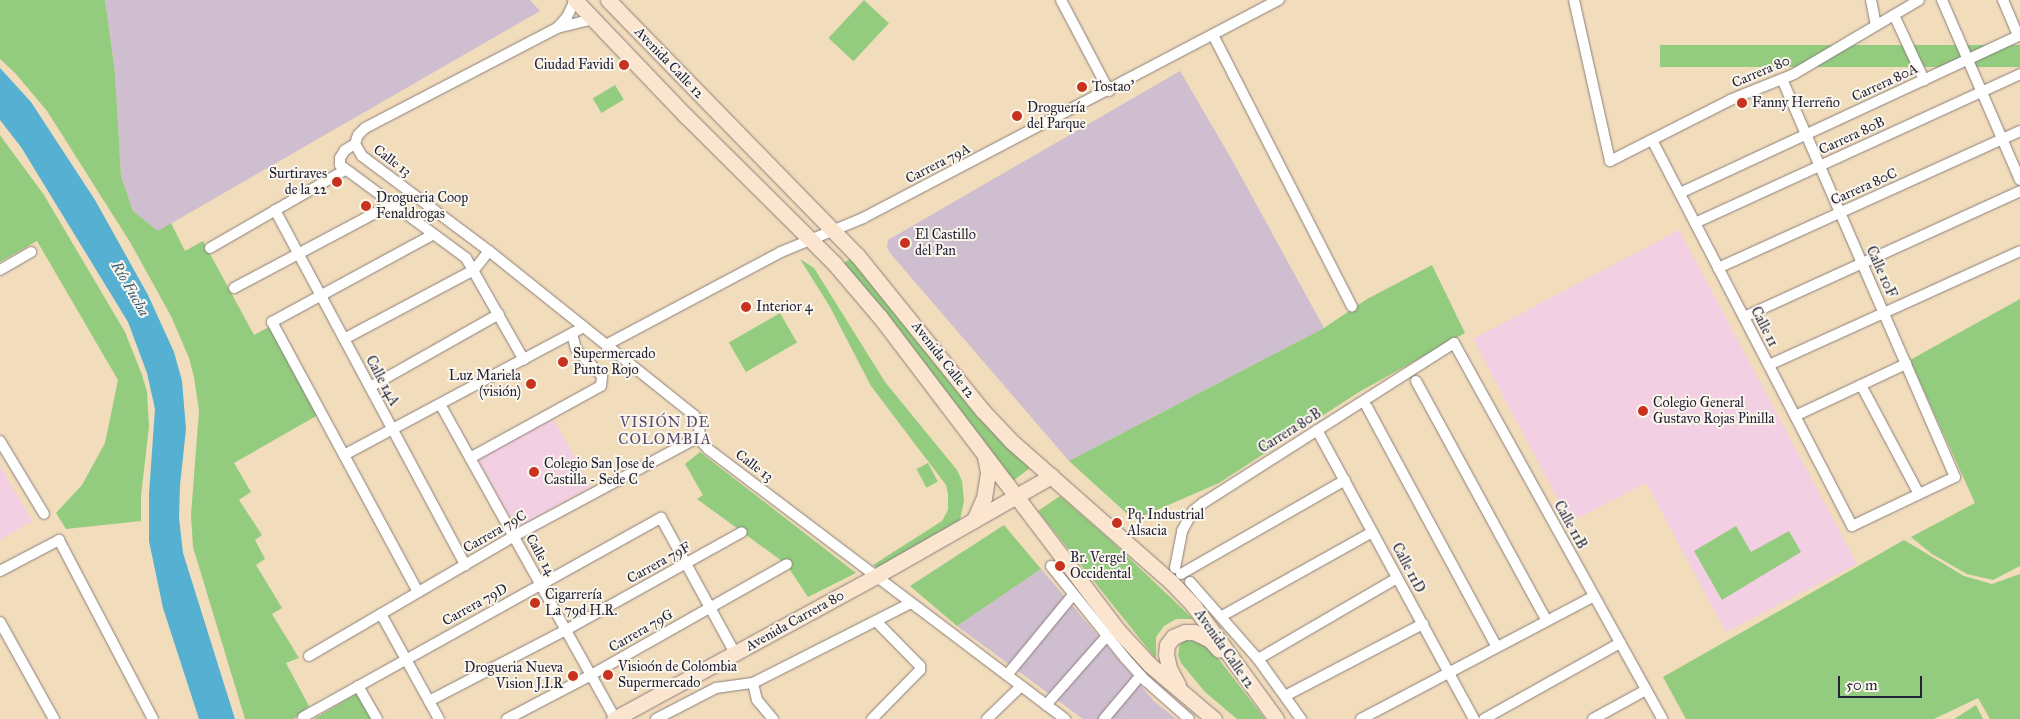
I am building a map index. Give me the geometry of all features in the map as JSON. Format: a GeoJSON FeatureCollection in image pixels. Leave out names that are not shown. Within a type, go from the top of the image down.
{"type":"FeatureCollection","features":[{"type":"Feature","properties":{"kind":"main road","name":"Avenida Calle 12"},"geometry":{"type":"LineString","coordinates":[[575,0],[834,263],[880,317],[1128,641],[1150,665],[1214,719]]}},
{"type":"Feature","properties":{"kind":"main road","name":"Avenida Calle 12"},"geometry":{"type":"LineString","coordinates":[[608,0],[835,230],[873,272],[984,411],[1011,440],[1170,581],[1193,605],[1276,719]]}},
{"type":"Feature","properties":{"kind":"main road"},"geometry":{"type":"LineString","coordinates":[[974,520],[984,498],[988,472],[986,457]]}},
{"type":"Feature","properties":{"kind":"main road","name":"Avenida Carrera 80"},"geometry":{"type":"LineString","coordinates":[[614,719],[876,576],[1051,476]]}},
{"type":"Feature","properties":{"kind":"main road"},"geometry":{"type":"LineString","coordinates":[[1183,694],[1169,668],[1166,654],[1168,645],[1177,634],[1185,632],[1201,634],[1240,670]]}},
{"type":"Feature","properties":{"kind":"street"},"geometry":{"type":"LineString","coordinates":[[557,28],[567,17],[575,0]]}},
{"type":"Feature","properties":{"kind":"street"},"geometry":{"type":"LineString","coordinates":[[1061,0],[1109,90]]}},
{"type":"Feature","properties":{"kind":"street","name":"Carrera 79A"},"geometry":{"type":"LineString","coordinates":[[606,345],[781,252],[863,218],[1279,0]]}},
{"type":"Feature","properties":{"kind":"street","name":"Carrera 80"},"geometry":{"type":"LineString","coordinates":[[1574,0],[1610,162],[1730,100],[1806,68],[1919,0]]}},
{"type":"Feature","properties":{"kind":"street"},"geometry":{"type":"LineString","coordinates":[[1871,0],[1876,25]]}},
{"type":"Feature","properties":{"kind":"street"},"geometry":{"type":"LineString","coordinates":[[1942,0],[2020,180]]}},
{"type":"Feature","properties":{"kind":"street"},"geometry":{"type":"LineString","coordinates":[[2003,0],[2019,35]]}},
{"type":"Feature","properties":{"kind":"street"},"geometry":{"type":"LineString","coordinates":[[1894,15],[1924,80]]}},
{"type":"Feature","properties":{"kind":"street"},"geometry":{"type":"LineString","coordinates":[[524,360],[466,258],[345,170],[340,165],[340,158],[345,150],[355,144],[358,135],[365,128],[557,28],[593,19]]}},
{"type":"Feature","properties":{"kind":"street"},"geometry":{"type":"LineString","coordinates":[[1213,35],[1352,307]]}},
{"type":"Feature","properties":{"kind":"street","name":"Carrera 80A"},"geometry":{"type":"LineString","coordinates":[[1680,193],[2019,35]]}},
{"type":"Feature","properties":{"kind":"street","name":"Carrera 80B"},"geometry":{"type":"LineString","coordinates":[[1695,223],[2020,74]]}},
{"type":"Feature","properties":{"kind":"street","name":"Calle 10F"},"geometry":{"type":"LineString","coordinates":[[1782,79],[1955,477],[1919,494]]}},
{"type":"Feature","properties":{"kind":"street","name":"Carrera 80C"},"geometry":{"type":"LineString","coordinates":[[1718,268],[2020,131]]}},
{"type":"Feature","properties":{"kind":"street","name":"Calle 11"},"geometry":{"type":"LineString","coordinates":[[1652,140],[1852,526],[1919,494]]}},
{"type":"Feature","properties":{"kind":"street","name":"Calle 13"},"geometry":{"type":"LineString","coordinates":[[355,144],[362,156],[489,252],[694,415],[699,423],[699,436],[708,449],[1065,719]]}},
{"type":"Feature","properties":{"kind":"street"},"geometry":{"type":"LineString","coordinates":[[210,248],[345,170]]}},
{"type":"Feature","properties":{"kind":"street"},"geometry":{"type":"LineString","coordinates":[[1744,317],[2020,190]]}},
{"type":"Feature","properties":{"kind":"street"},"geometry":{"type":"LineString","coordinates":[[234,288],[392,204]]}},
{"type":"Feature","properties":{"kind":"street","name":"Calle 14A"},"geometry":{"type":"LineString","coordinates":[[275,210],[465,565]]}},
{"type":"Feature","properties":{"kind":"street"},"geometry":{"type":"LineString","coordinates":[[418,592],[272,322],[434,234]]}},
{"type":"Feature","properties":{"kind":"street"},"geometry":{"type":"LineString","coordinates":[[0,270],[31,252]]}},
{"type":"Feature","properties":{"kind":"street"},"geometry":{"type":"LineString","coordinates":[[344,339],[474,270],[489,252]]}},
{"type":"Feature","properties":{"kind":"street"},"geometry":{"type":"LineString","coordinates":[[1769,365],[2020,252]]}},
{"type":"Feature","properties":{"kind":"street"},"geometry":{"type":"LineString","coordinates":[[370,387],[499,314]]}},
{"type":"Feature","properties":{"kind":"street"},"geometry":{"type":"LineString","coordinates":[[344,455],[584,327]]}},
{"type":"Feature","properties":{"kind":"street"},"geometry":{"type":"LineString","coordinates":[[470,458],[601,386],[602,376],[576,349],[572,334]]}},
{"type":"Feature","properties":{"kind":"street","name":"Carrera 80B"},"geometry":{"type":"LineString","coordinates":[[1345,480],[1178,571],[1182,531],[1193,511],[1454,344]]}},
{"type":"Feature","properties":{"kind":"street","name":"Calle 11B"},"geometry":{"type":"LineString","coordinates":[[1454,344],[1662,719]]}},
{"type":"Feature","properties":{"kind":"street"},"geometry":{"type":"LineString","coordinates":[[1795,416],[1906,364]]}},
{"type":"Feature","properties":{"kind":"street"},"geometry":{"type":"LineString","coordinates":[[1416,381],[1547,621]]}},
{"type":"Feature","properties":{"kind":"street"},"geometry":{"type":"LineString","coordinates":[[1861,385],[1919,494]]}},
{"type":"Feature","properties":{"kind":"street","name":"Calle 14"},"geometry":{"type":"LineString","coordinates":[[440,404],[614,719]]}},
{"type":"Feature","properties":{"kind":"street"},"geometry":{"type":"LineString","coordinates":[[1367,407],[1496,648]]}},
{"type":"Feature","properties":{"kind":"street","name":"Calle 11D"},"geometry":{"type":"LineString","coordinates":[[1317,430],[1474,719]]}},
{"type":"Feature","properties":{"kind":"street","name":"Carrera 79C"},"geometry":{"type":"LineString","coordinates":[[309,656],[514,536],[699,436]]}},
{"type":"Feature","properties":{"kind":"street"},"geometry":{"type":"LineString","coordinates":[[0,441],[44,514]]}},
{"type":"Feature","properties":{"kind":"street","name":"Carrera 79D"},"geometry":{"type":"LineString","coordinates":[[302,717],[661,518],[685,564]]}},
{"type":"Feature","properties":{"kind":"street","name":"Carrera 79F"},"geometry":{"type":"LineString","coordinates":[[429,701],[566,630],[742,532]]}},
{"type":"Feature","properties":{"kind":"street"},"geometry":{"type":"LineString","coordinates":[[1222,616],[1372,532]]}},
{"type":"Feature","properties":{"kind":"street"},"geometry":{"type":"LineString","coordinates":[[0,571],[59,540],[153,719]]}},
{"type":"Feature","properties":{"kind":"street"},"geometry":{"type":"LineString","coordinates":[[685,564],[735,653]]}},
{"type":"Feature","properties":{"kind":"street","name":"Carrera 79G"},"geometry":{"type":"LineString","coordinates":[[507,719],[590,675],[786,564]]}},
{"type":"Feature","properties":{"kind":"street"},"geometry":{"type":"LineString","coordinates":[[1051,566],[1106,637],[1140,675],[1189,719]]}},
{"type":"Feature","properties":{"kind":"street"},"geometry":{"type":"LineString","coordinates":[[1258,659],[1397,578]]}},
{"type":"Feature","properties":{"kind":"street"},"geometry":{"type":"LineString","coordinates":[[1190,582],[1258,659],[1301,719]]}},
{"type":"Feature","properties":{"kind":"street"},"geometry":{"type":"LineString","coordinates":[[1007,675],[1073,595]]}},
{"type":"Feature","properties":{"kind":"street"},"geometry":{"type":"LineString","coordinates":[[1361,719],[1594,596]]}},
{"type":"Feature","properties":{"kind":"street"},"geometry":{"type":"LineString","coordinates":[[656,719],[716,688],[753,683],[911,603]]}},
{"type":"Feature","properties":{"kind":"street"},"geometry":{"type":"LineString","coordinates":[[381,614],[439,719]]}},
{"type":"Feature","properties":{"kind":"street"},"geometry":{"type":"LineString","coordinates":[[872,719],[920,670],[920,666],[876,621]]}},
{"type":"Feature","properties":{"kind":"street"},"geometry":{"type":"LineString","coordinates":[[0,622],[54,719]]}},
{"type":"Feature","properties":{"kind":"street"},"geometry":{"type":"LineString","coordinates":[[1285,696],[1422,624]]}},
{"type":"Feature","properties":{"kind":"street"},"geometry":{"type":"LineString","coordinates":[[1046,705],[1106,637]]}},
{"type":"Feature","properties":{"kind":"street"},"geometry":{"type":"LineString","coordinates":[[1484,719],[1620,643]]}},
{"type":"Feature","properties":{"kind":"street"},"geometry":{"type":"LineString","coordinates":[[1104,719],[1140,675]]}},
{"type":"Feature","properties":{"kind":"street"},"geometry":{"type":"LineString","coordinates":[[753,683],[757,700],[773,719]]}},
{"type":"Feature","properties":{"kind":"street"},"geometry":{"type":"LineString","coordinates":[[358,686],[377,719]]}},
{"type":"Feature","properties":{"kind":"street"},"geometry":{"type":"LineString","coordinates":[[987,719],[1021,686]]}},
{"type":"Feature","properties":{"kind":"street"},"geometry":{"type":"LineString","coordinates":[[1593,719],[1646,690]]}},
{"type":"Feature","properties":{"kind":"shaded area"},"geometry":{"type":"Polygon","coordinates":[[[105,0],[530,0],[540,11],[158,231],[133,211],[121,176],[115,73],[105,0]]]}},
{"type":"Feature","properties":{"kind":"shaded area"},"geometry":{"type":"Polygon","coordinates":[[[1180,71],[1232,160],[1324,328],[1069,461],[890,253],[887,247],[888,240],[1180,71]]]}},
{"type":"Feature","properties":{"kind":"shaded area","name":"Colegio General Gustavo Rojas Pinilla"},"geometry":{"type":"Polygon","coordinates":[[[1679,230],[1857,564],[1726,632],[1646,483],[1570,522],[1473,339],[1679,230]]]}},
{"type":"Feature","properties":{"kind":"shaded area","name":"Colegio San Jose de Castilla - Sede C"},"geometry":{"type":"Polygon","coordinates":[[[551,415],[591,487],[516,528],[477,456],[551,415]]]}},
{"type":"Feature","properties":{"kind":"shaded area"},"geometry":{"type":"Polygon","coordinates":[[[0,466],[32,521],[0,540],[0,466]]]}},
{"type":"Feature","properties":{"kind":"shaded area"},"geometry":{"type":"Polygon","coordinates":[[[1041,569],[1153,700],[1176,719],[1083,719],[957,626],[1041,569]]]}},
{"type":"Feature","properties":{"kind":"green space"},"geometry":{"type":"Polygon","coordinates":[[[0,0],[105,0],[115,73],[121,176],[133,211],[158,231],[171,223],[185,251],[203,241],[254,335],[269,327],[318,415],[234,463],[251,492],[239,500],[262,535],[255,540],[265,559],[256,565],[282,608],[272,614],[299,658],[286,663],[309,706],[294,719],[245,719],[193,547],[191,515],[199,411],[189,358],[171,316],[130,242],[47,111],[16,74],[0,59],[0,0]]]}},
{"type":"Feature","properties":{"kind":"green space"},"geometry":{"type":"Polygon","coordinates":[[[864,0],[889,23],[853,61],[829,38],[864,0]]]}},
{"type":"Feature","properties":{"kind":"green space"},"geometry":{"type":"Polygon","coordinates":[[[1660,45],[2020,45],[2020,67],[1660,67],[1660,45]]]}},
{"type":"Feature","properties":{"kind":"green space"},"geometry":{"type":"Polygon","coordinates":[[[615,85],[624,100],[601,113],[593,98],[615,85]]]}},
{"type":"Feature","properties":{"kind":"green space"},"geometry":{"type":"Polygon","coordinates":[[[0,135],[44,195],[125,332],[142,375],[147,392],[149,426],[141,496],[141,521],[66,529],[56,513],[82,485],[105,443],[118,380],[37,241],[0,262],[0,135]]]}},
{"type":"Feature","properties":{"kind":"green space"},"geometry":{"type":"Polygon","coordinates":[[[851,258],[894,309],[976,415],[1030,468],[1013,481],[841,265],[851,258]]]}},
{"type":"Feature","properties":{"kind":"green space"},"geometry":{"type":"Polygon","coordinates":[[[800,259],[814,268],[885,382],[957,470],[962,481],[964,501],[960,520],[880,569],[873,565],[942,521],[948,510],[946,485],[871,386],[830,307],[800,259]]]}},
{"type":"Feature","properties":{"kind":"green space"},"geometry":{"type":"Polygon","coordinates":[[[1432,265],[1465,333],[1359,392],[1219,483],[1134,520],[1069,461],[1324,328],[1367,299],[1432,265]]]}},
{"type":"Feature","properties":{"kind":"green space"},"geometry":{"type":"Polygon","coordinates":[[[2020,299],[2020,566],[1993,580],[1967,574],[1932,554],[1911,537],[1975,503],[1910,360],[2020,299]]]}},
{"type":"Feature","properties":{"kind":"green space"},"geometry":{"type":"Polygon","coordinates":[[[780,313],[797,342],[746,372],[729,342],[780,313]]]}},
{"type":"Feature","properties":{"kind":"green space"},"geometry":{"type":"Polygon","coordinates":[[[700,452],[856,573],[808,597],[786,564],[697,499],[703,495],[685,464],[700,452]]]}},
{"type":"Feature","properties":{"kind":"green space"},"geometry":{"type":"Polygon","coordinates":[[[928,463],[938,482],[926,488],[917,469],[928,463]]]}},
{"type":"Feature","properties":{"kind":"green space"},"geometry":{"type":"Polygon","coordinates":[[[1060,496],[1108,538],[1193,619],[1176,619],[1164,626],[1156,637],[1156,659],[1038,511],[1060,496]]]}},
{"type":"Feature","properties":{"kind":"green space"},"geometry":{"type":"Polygon","coordinates":[[[1004,525],[1041,569],[957,626],[910,586],[1004,525]]]}},
{"type":"Feature","properties":{"kind":"green space"},"geometry":{"type":"Polygon","coordinates":[[[1736,526],[1751,552],[1789,531],[1801,552],[1722,600],[1694,551],[1736,526]]]}},
{"type":"Feature","properties":{"kind":"green space"},"geometry":{"type":"Polygon","coordinates":[[[1904,540],[1964,576],[1992,584],[2020,574],[2020,719],[1990,719],[1978,698],[1934,719],[1686,719],[1663,677],[1904,540]]]}},
{"type":"Feature","properties":{"kind":"green space"},"geometry":{"type":"Polygon","coordinates":[[[1185,640],[1207,644],[1265,719],[1237,719],[1205,692],[1181,663],[1178,655],[1180,644],[1185,640]]]}},
{"type":"Feature","properties":{"kind":"green space"},"geometry":{"type":"Polygon","coordinates":[[[358,693],[373,719],[314,719],[358,693]]]}},
{"type":"Feature","properties":{"kind":"green space"},"geometry":{"type":"Polygon","coordinates":[[[1976,705],[1983,719],[1954,719],[1976,705]]]}},
{"type":"Feature","properties":{"kind":"water","name":"Río Fucha"},"geometry":{"type":"Polygon","coordinates":[[[0,68],[31,102],[95,200],[148,295],[174,352],[182,381],[186,429],[180,485],[179,518],[183,553],[235,719],[199,719],[163,608],[149,541],[149,494],[155,409],[147,373],[128,322],[21,147],[0,120],[0,68]]]}},
{"type":"Feature","properties":{"kind":"place","name":"Ciudad Favidi"},"geometry":{"type":"Point","coordinates":[624,65]}},
{"type":"Feature","properties":{"kind":"place","name":"Tostao’"},"geometry":{"type":"Point","coordinates":[1082,87]}},
{"type":"Feature","properties":{"kind":"place","name":"Fanny Herreño"},"geometry":{"type":"Point","coordinates":[1742,103]}},
{"type":"Feature","properties":{"kind":"place","name":"Droguería del Parque"},"geometry":{"type":"Point","coordinates":[1017,116]}},
{"type":"Feature","properties":{"kind":"place","name":"Surtiraves de la 22"},"geometry":{"type":"Point","coordinates":[337,182]}},
{"type":"Feature","properties":{"kind":"place","name":"Drogueria Coop Fenaldrogas"},"geometry":{"type":"Point","coordinates":[366,206]}},
{"type":"Feature","properties":{"kind":"place","name":"El Castillo del Pan"},"geometry":{"type":"Point","coordinates":[905,243]}},
{"type":"Feature","properties":{"kind":"place","name":"Interior 4"},"geometry":{"type":"Point","coordinates":[746,307]}},
{"type":"Feature","properties":{"kind":"place","name":"Supermercado Punto Rojo"},"geometry":{"type":"Point","coordinates":[563,362]}},
{"type":"Feature","properties":{"kind":"place","name":"Luz Mariela (visión)"},"geometry":{"type":"Point","coordinates":[531,384]}},
{"type":"Feature","properties":{"kind":"place","name":"Colegio General Gustavo Rojas Pinilla"},"geometry":{"type":"Point","coordinates":[1643,411]}},
{"type":"Feature","properties":{"kind":"place","name":"Colegio San Jose de Castilla - Sede C"},"geometry":{"type":"Point","coordinates":[534,472]}},
{"type":"Feature","properties":{"kind":"place","name":"Pq. Industrial Alsacia"},"geometry":{"type":"Point","coordinates":[1117,523]}},
{"type":"Feature","properties":{"kind":"place","name":"Br. Vergel Occidental"},"geometry":{"type":"Point","coordinates":[1060,566]}},
{"type":"Feature","properties":{"kind":"place","name":"Cigarrería La 79d H.R."},"geometry":{"type":"Point","coordinates":[535,603]}},
{"type":"Feature","properties":{"kind":"place","name":"Visioón de Colombia Supermercado"},"geometry":{"type":"Point","coordinates":[608,675]}},
{"type":"Feature","properties":{"kind":"place","name":"Drogueria Nueva Vision J.I.R"},"geometry":{"type":"Point","coordinates":[573,676]}},
{"type":"Feature","properties":{"kind":"district","name":"VISIÓN DE COLOMBIA"},"geometry":{"type":"Point","coordinates":[665,430]}}]}
